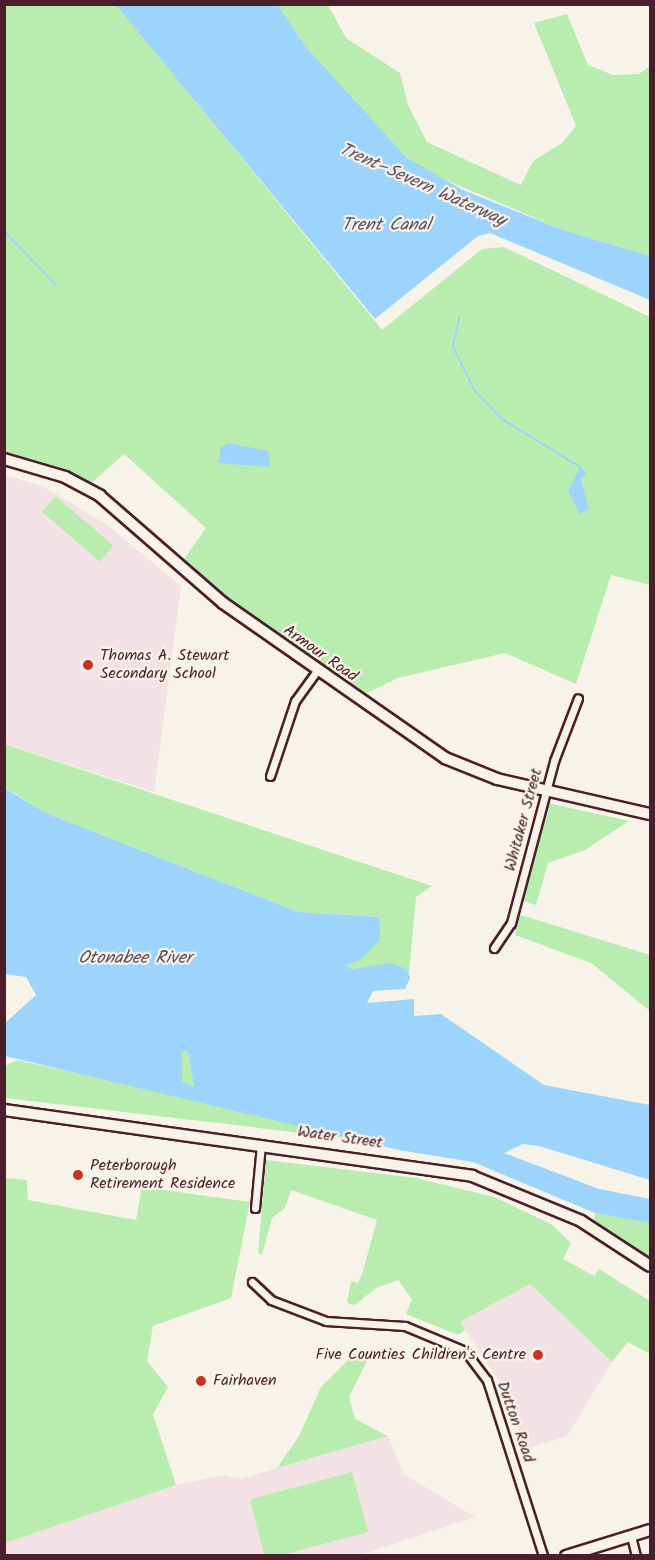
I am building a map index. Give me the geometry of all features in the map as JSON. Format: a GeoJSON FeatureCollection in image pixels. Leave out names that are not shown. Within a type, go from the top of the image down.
{"type":"FeatureCollection","features":[{"type":"Feature","properties":{"kind":"main road","name":"Armour Road"},"geometry":{"type":"LineString","coordinates":[[4,459],[65,477],[100,496],[223,603],[317,671],[445,758],[496,779],[651,814]]}},
{"type":"Feature","properties":{"kind":"main road","name":"Water Street"},"geometry":{"type":"LineString","coordinates":[[4,1110],[261,1142],[472,1176],[581,1221],[651,1266]]}},
{"type":"Feature","properties":{"kind":"main road"},"geometry":{"type":"LineString","coordinates":[[566,1556],[631,1536],[649,1528]]}},
{"type":"Feature","properties":{"kind":"street"},"geometry":{"type":"LineString","coordinates":[[270,776],[295,701],[317,671]]}},
{"type":"Feature","properties":{"kind":"street","name":"Whitaker Street"},"geometry":{"type":"LineString","coordinates":[[494,948],[511,923],[547,790],[578,698]]}},
{"type":"Feature","properties":{"kind":"street"},"geometry":{"type":"LineString","coordinates":[[255,1208],[261,1142]]}},
{"type":"Feature","properties":{"kind":"street","name":"Dutton Road"},"geometry":{"type":"LineString","coordinates":[[252,1282],[271,1300],[326,1321],[405,1326],[465,1351],[487,1380],[543,1556]]}},
{"type":"Feature","properties":{"kind":"street"},"geometry":{"type":"LineString","coordinates":[[631,1536],[636,1556]]}},
{"type":"Feature","properties":{"kind":"shaded area","name":"Thomas A. Stewart Secondary School"},"geometry":{"type":"Polygon","coordinates":[[[4,475],[43,486],[106,524],[181,586],[154,792],[5,744],[4,475]]]}},
{"type":"Feature","properties":{"kind":"shaded area"},"geometry":{"type":"Polygon","coordinates":[[[530,1284],[612,1362],[567,1436],[525,1449],[507,1393],[460,1322],[530,1284]]]}},
{"type":"Feature","properties":{"kind":"shaded area"},"geometry":{"type":"Polygon","coordinates":[[[388,1436],[404,1474],[475,1517],[360,1555],[5,1556],[4,1543],[176,1485],[223,1475],[240,1479],[388,1436]]]}},
{"type":"Feature","properties":{"kind":"green space"},"geometry":{"type":"Polygon","coordinates":[[[4,5],[117,5],[382,330],[482,249],[504,247],[650,317],[650,585],[611,575],[576,684],[505,653],[398,678],[367,693],[240,610],[184,559],[206,528],[124,454],[89,485],[5,459],[4,5]]]}},
{"type":"Feature","properties":{"kind":"green space"},"geometry":{"type":"Polygon","coordinates":[[[278,5],[328,5],[346,38],[400,73],[408,105],[427,142],[521,185],[533,161],[562,143],[576,126],[534,23],[567,14],[588,65],[613,75],[639,74],[650,66],[650,256],[566,231],[422,170],[374,128],[305,46],[278,5]]]}},
{"type":"Feature","properties":{"kind":"green space"},"geometry":{"type":"Polygon","coordinates":[[[56,496],[113,546],[100,562],[42,512],[56,496]]]}},
{"type":"Feature","properties":{"kind":"green space"},"geometry":{"type":"Polygon","coordinates":[[[4,744],[432,886],[416,897],[409,973],[390,964],[352,969],[346,965],[379,917],[298,912],[46,813],[5,788],[4,744]]]}},
{"type":"Feature","properties":{"kind":"green space"},"geometry":{"type":"Polygon","coordinates":[[[548,803],[629,821],[585,850],[548,863],[536,905],[521,900],[548,803]]]}},
{"type":"Feature","properties":{"kind":"green space"},"geometry":{"type":"Polygon","coordinates":[[[518,914],[650,955],[650,1011],[591,963],[515,935],[518,914]]]}},
{"type":"Feature","properties":{"kind":"green space"},"geometry":{"type":"Polygon","coordinates":[[[182,1051],[188,1052],[194,1087],[182,1081],[182,1051]]]}},
{"type":"Feature","properties":{"kind":"green space"},"geometry":{"type":"Polygon","coordinates":[[[17,1060],[245,1110],[361,1140],[5,1098],[5,1066],[17,1060]]]}},
{"type":"Feature","properties":{"kind":"green space"},"geometry":{"type":"Polygon","coordinates":[[[266,1160],[416,1178],[494,1197],[551,1224],[571,1243],[563,1259],[594,1276],[599,1269],[650,1301],[650,1354],[628,1342],[612,1362],[530,1284],[460,1322],[465,1330],[458,1335],[406,1314],[412,1299],[398,1280],[376,1288],[355,1305],[347,1303],[351,1281],[358,1283],[363,1271],[377,1220],[291,1190],[285,1208],[272,1218],[262,1255],[258,1253],[266,1160]]]}},
{"type":"Feature","properties":{"kind":"green space"},"geometry":{"type":"Polygon","coordinates":[[[5,1178],[27,1180],[28,1200],[136,1220],[142,1187],[250,1202],[231,1298],[153,1326],[147,1361],[168,1387],[153,1414],[176,1485],[5,1543],[5,1178]]]}},
{"type":"Feature","properties":{"kind":"green space"},"geometry":{"type":"Polygon","coordinates":[[[595,1213],[650,1223],[650,1258],[594,1221],[595,1213]]]}},
{"type":"Feature","properties":{"kind":"green space"},"geometry":{"type":"Polygon","coordinates":[[[354,1354],[367,1361],[349,1397],[355,1419],[388,1436],[277,1468],[299,1436],[321,1387],[354,1354]]]}},
{"type":"Feature","properties":{"kind":"green space"},"geometry":{"type":"Polygon","coordinates":[[[352,1472],[368,1532],[278,1556],[265,1556],[250,1499],[352,1472]]]}},
{"type":"Feature","properties":{"kind":"water","name":"Trent Canal"},"geometry":{"type":"Polygon","coordinates":[[[116,5],[278,5],[305,46],[407,158],[463,190],[566,231],[650,256],[650,300],[490,233],[478,236],[375,319],[116,5]]]}},
{"type":"Feature","properties":{"kind":"water"},"geometry":{"type":"Polygon","coordinates":[[[228,443],[268,451],[270,467],[218,463],[221,447],[228,443]]]}},
{"type":"Feature","properties":{"kind":"water"},"geometry":{"type":"Polygon","coordinates":[[[580,467],[586,473],[581,480],[589,509],[580,514],[568,491],[580,467]]]}},
{"type":"Feature","properties":{"kind":"water","name":"Otonabee River"},"geometry":{"type":"Polygon","coordinates":[[[4,788],[46,813],[298,912],[379,917],[380,939],[362,959],[346,965],[352,969],[390,963],[407,969],[410,978],[405,989],[373,991],[367,1003],[414,999],[414,1016],[441,1014],[544,1085],[650,1105],[650,1180],[539,1146],[523,1144],[504,1153],[599,1189],[650,1199],[650,1223],[595,1213],[473,1162],[399,1150],[5,1056],[5,1023],[36,995],[26,977],[5,974],[4,788]],[[182,1051],[182,1081],[194,1087],[188,1052],[182,1051]]]}},
{"type":"Feature","properties":{"kind":"waterway"},"geometry":{"type":"LineString","coordinates":[[4,231],[55,284]]}},
{"type":"Feature","properties":{"kind":"waterway"},"geometry":{"type":"LineString","coordinates":[[459,318],[453,347],[475,391],[502,419],[580,467]]}},
{"type":"Feature","properties":{"kind":"place","name":"Thomas A. Stewart Secondary School"},"geometry":{"type":"Point","coordinates":[88,665]}},
{"type":"Feature","properties":{"kind":"place","name":"Peterborough Retirement Residence"},"geometry":{"type":"Point","coordinates":[78,1175]}},
{"type":"Feature","properties":{"kind":"place","name":"Five Counties Children's Centre"},"geometry":{"type":"Point","coordinates":[538,1355]}},
{"type":"Feature","properties":{"kind":"place","name":"Fairhaven"},"geometry":{"type":"Point","coordinates":[201,1381]}},
{"type":"Feature","properties":{"kind":"water label","name":"Trent–Severn Waterway"},"geometry":{"type":"Point","coordinates":[422,186]}}]}
